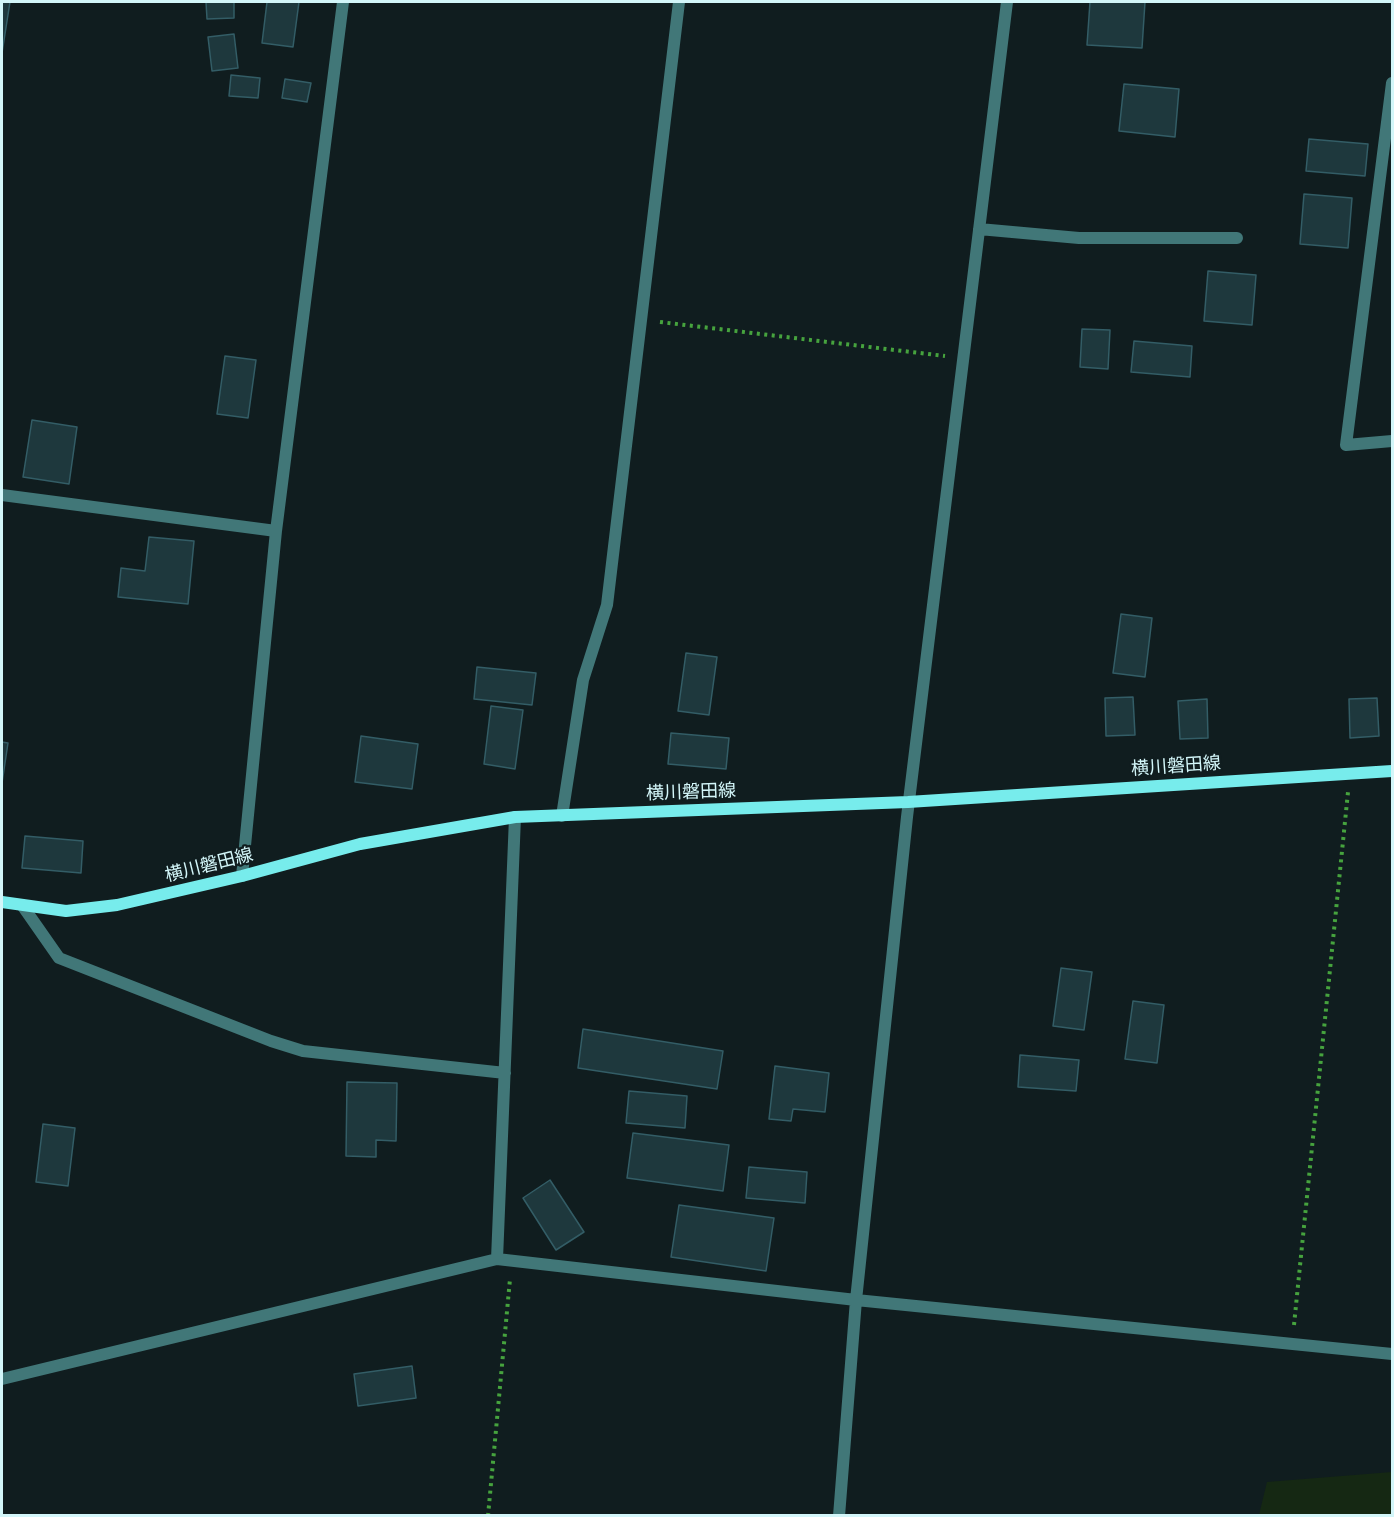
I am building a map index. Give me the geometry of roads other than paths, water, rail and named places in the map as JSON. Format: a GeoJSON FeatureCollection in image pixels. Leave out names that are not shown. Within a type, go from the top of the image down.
{"type":"FeatureCollection","features":[{"type":"Feature","properties":{"kind":"main road","name":"横川磐田線"},"geometry":{"type":"LineString","coordinates":[[2,902],[66,911],[117,905],[242,876],[360,844],[515,818],[908,802],[1392,771]]}},
{"type":"Feature","properties":{"kind":"street"},"geometry":{"type":"LineString","coordinates":[[242,876],[276,531],[343,2]]}},
{"type":"Feature","properties":{"kind":"street"},"geometry":{"type":"LineString","coordinates":[[562,816],[583,680],[607,605],[680,2]]}},
{"type":"Feature","properties":{"kind":"street"},"geometry":{"type":"LineString","coordinates":[[839,1515],[855,1299],[908,802],[1007,2]]}},
{"type":"Feature","properties":{"kind":"street"},"geometry":{"type":"LineString","coordinates":[[1392,83],[1346,445],[1392,441]]}},
{"type":"Feature","properties":{"kind":"street"},"geometry":{"type":"LineString","coordinates":[[979,229],[1079,238],[1237,238]]}},
{"type":"Feature","properties":{"kind":"street"},"geometry":{"type":"LineString","coordinates":[[2,495],[276,531]]}},
{"type":"Feature","properties":{"kind":"street"},"geometry":{"type":"LineString","coordinates":[[497,1259],[515,818]]}},
{"type":"Feature","properties":{"kind":"street"},"geometry":{"type":"LineString","coordinates":[[22,905],[59,958],[271,1041],[303,1051],[505,1073]]}},
{"type":"Feature","properties":{"kind":"street"},"geometry":{"type":"LineString","coordinates":[[2,1378],[497,1259],[855,1299],[1392,1354]]}}]}
